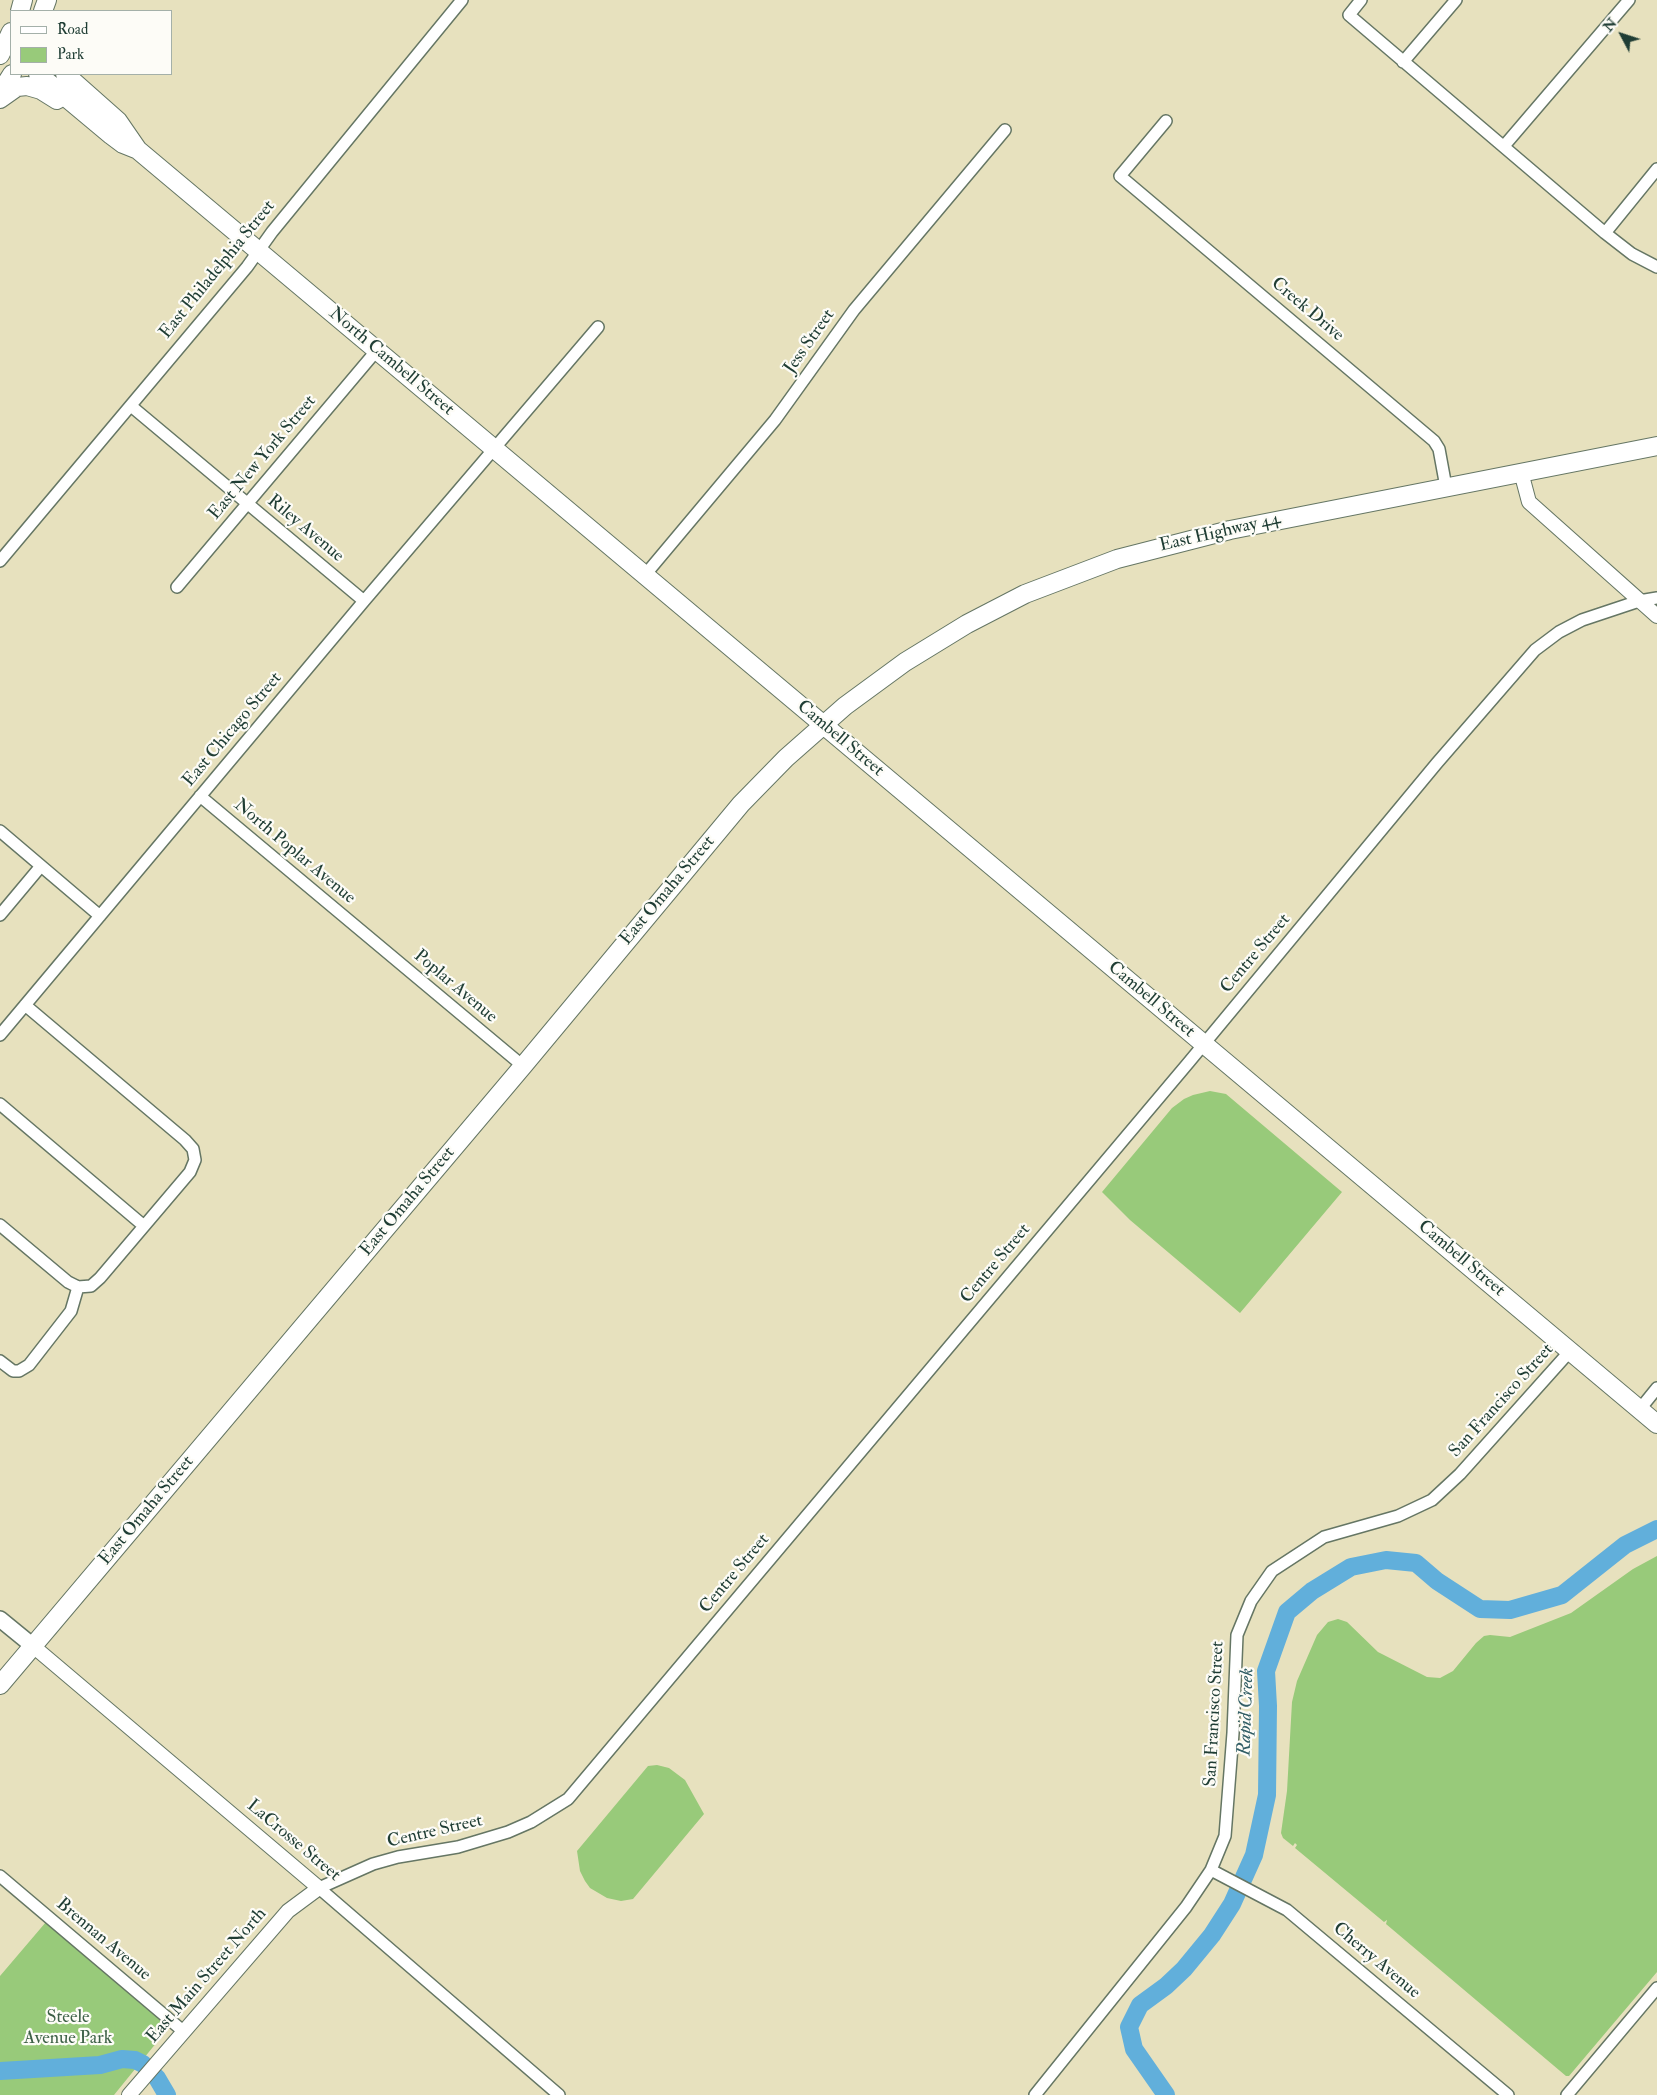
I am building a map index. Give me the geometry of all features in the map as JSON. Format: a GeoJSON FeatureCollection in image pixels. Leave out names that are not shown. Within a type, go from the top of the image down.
{"type":"FeatureCollection","features":[{"type":"Feature","properties":{"kind":"main road"},"geometry":{"type":"LineString","coordinates":[[0,93],[11,75]]}},
{"type":"Feature","properties":{"kind":"main road","name":"North Cambell Street"},"geometry":{"type":"LineString","coordinates":[[39,75],[123,144],[138,150]]}},
{"type":"Feature","properties":{"kind":"main road","name":"North Cambell Street"},"geometry":{"type":"LineString","coordinates":[[66,75],[118,121],[138,150],[645,575]]}},
{"type":"Feature","properties":{"kind":"main road"},"geometry":{"type":"LineString","coordinates":[[77,75],[118,121]]}},
{"type":"Feature","properties":{"kind":"main road"},"geometry":{"type":"LineString","coordinates":[[0,99],[17,87],[27,86],[50,94],[69,109],[88,117]]}},
{"type":"Feature","properties":{"kind":"main road","name":"East Highway 44"},"geometry":{"type":"LineString","coordinates":[[823,724],[905,662],[967,624],[1025,594],[1077,572],[1117,558],[1184,540],[1657,446]]}},
{"type":"Feature","properties":{"kind":"main road","name":"Cambell Street"},"geometry":{"type":"LineString","coordinates":[[645,575],[1657,1424]]}},
{"type":"Feature","properties":{"kind":"main road","name":"East Omaha Street"},"geometry":{"type":"LineString","coordinates":[[0,1686],[523,1066],[741,804],[823,724]]}},
{"type":"Feature","properties":{"kind":"main road","name":"LaCrosse Street"},"geometry":{"type":"LineString","coordinates":[[0,1619],[33,1646]]}},
{"type":"Feature","properties":{"kind":"street","name":"East Philadelphia Street"},"geometry":{"type":"LineString","coordinates":[[0,561],[247,267],[324,168],[462,0]]}},
{"type":"Feature","properties":{"kind":"street"},"geometry":{"type":"LineString","coordinates":[[1362,0],[1349,15],[1604,233],[1632,254],[1657,267]]}},
{"type":"Feature","properties":{"kind":"street"},"geometry":{"type":"LineString","coordinates":[[1403,62],[1456,0]]}},
{"type":"Feature","properties":{"kind":"street"},"geometry":{"type":"LineString","coordinates":[[1504,146],[1629,0]]}},
{"type":"Feature","properties":{"kind":"street","name":"Creek Drive"},"geometry":{"type":"LineString","coordinates":[[1166,120],[1120,176],[1434,441],[1439,449],[1446,487]]}},
{"type":"Feature","properties":{"kind":"street","name":"Jess Street"},"geometry":{"type":"LineString","coordinates":[[645,575],[781,414],[854,310],[1005,130]]}},
{"type":"Feature","properties":{"kind":"street"},"geometry":{"type":"LineString","coordinates":[[1604,233],[1657,169]]}},
{"type":"Feature","properties":{"kind":"street","name":"East Chicago Street"},"geometry":{"type":"LineString","coordinates":[[0,1035],[364,601],[598,327]]}},
{"type":"Feature","properties":{"kind":"street","name":"East New York Street"},"geometry":{"type":"LineString","coordinates":[[177,587],[376,350]]}},
{"type":"Feature","properties":{"kind":"street","name":"Riley Avenue"},"geometry":{"type":"LineString","coordinates":[[131,406],[364,601]]}},
{"type":"Feature","properties":{"kind":"street"},"geometry":{"type":"LineString","coordinates":[[1521,472],[1528,502],[1657,616]]}},
{"type":"Feature","properties":{"kind":"street","name":"Centre Street"},"geometry":{"type":"LineString","coordinates":[[319,1888],[373,1864],[398,1857],[458,1847],[508,1832],[531,1822],[568,1799],[1204,1044],[1437,764],[1535,650],[1558,632],[1582,620],[1639,601],[1657,598]]}},
{"type":"Feature","properties":{"kind":"street","name":"North Poplar Avenue"},"geometry":{"type":"LineString","coordinates":[[200,796],[365,934]]}},
{"type":"Feature","properties":{"kind":"street"},"geometry":{"type":"LineString","coordinates":[[0,831],[100,916]]}},
{"type":"Feature","properties":{"kind":"street"},"geometry":{"type":"LineString","coordinates":[[0,915],[41,866]]}},
{"type":"Feature","properties":{"kind":"street","name":"Poplar Avenue"},"geometry":{"type":"LineString","coordinates":[[365,934],[523,1066]]}},
{"type":"Feature","properties":{"kind":"street"},"geometry":{"type":"LineString","coordinates":[[0,1224],[64,1279],[78,1287],[88,1287],[95,1284],[190,1172],[195,1160],[193,1149],[185,1140],[25,1005]]}},
{"type":"Feature","properties":{"kind":"street"},"geometry":{"type":"LineString","coordinates":[[0,1104],[144,1226]]}},
{"type":"Feature","properties":{"kind":"street"},"geometry":{"type":"LineString","coordinates":[[0,1361],[13,1371],[19,1371],[29,1365],[66,1318],[74,1305],[78,1287]]}},
{"type":"Feature","properties":{"kind":"street","name":"San Francisco Street"},"geometry":{"type":"LineString","coordinates":[[1035,2095],[1186,1908],[1211,1870],[1225,1836],[1233,1733],[1237,1635],[1251,1601],[1272,1571],[1324,1537],[1398,1516],[1432,1500],[1460,1474],[1571,1350]]}},
{"type":"Feature","properties":{"kind":"street"},"geometry":{"type":"LineString","coordinates":[[1640,1409],[1657,1388]]}},
{"type":"Feature","properties":{"kind":"street","name":"LaCrosse Street"},"geometry":{"type":"LineString","coordinates":[[33,1646],[319,1888],[559,2095]]}},
{"type":"Feature","properties":{"kind":"street","name":"Cherry Avenue"},"geometry":{"type":"LineString","coordinates":[[1211,1870],[1267,1898],[1302,1921],[1508,2095]]}},
{"type":"Feature","properties":{"kind":"street","name":"Brennan Avenue"},"geometry":{"type":"LineString","coordinates":[[0,1876],[183,2031]]}},
{"type":"Feature","properties":{"kind":"street","name":"East Main Street North"},"geometry":{"type":"LineString","coordinates":[[129,2095],[288,1911],[319,1888]]}},
{"type":"Feature","properties":{"kind":"street"},"geometry":{"type":"LineString","coordinates":[[1568,2095],[1657,1988]]}},
{"type":"Feature","properties":{"kind":"green space"},"geometry":{"type":"Polygon","coordinates":[[[1210,1091],[1226,1094],[1342,1192],[1240,1313],[1130,1220],[1102,1192],[1172,1108],[1184,1099],[1210,1091]]]}},
{"type":"Feature","properties":{"kind":"green space"},"geometry":{"type":"Polygon","coordinates":[[[1657,1556],[1657,1972],[1569,2076],[1566,2076],[1386,1924],[1387,1920],[1384,1922],[1295,1848],[1297,1845],[1295,1843],[1293,1846],[1283,1838],[1281,1833],[1287,1791],[1292,1702],[1297,1681],[1317,1635],[1328,1622],[1338,1619],[1347,1622],[1378,1652],[1427,1677],[1440,1678],[1453,1671],[1484,1636],[1510,1637],[1571,1613],[1633,1569],[1657,1556]]]}},
{"type":"Feature","properties":{"kind":"green space"},"geometry":{"type":"Polygon","coordinates":[[[657,1765],[669,1768],[685,1780],[704,1814],[633,1899],[621,1901],[607,1898],[590,1888],[585,1881],[580,1871],[577,1851],[648,1766],[657,1765]]]}},
{"type":"Feature","properties":{"kind":"green space","name":"Steele Avenue Park"},"geometry":{"type":"Polygon","coordinates":[[[46,1922],[167,2024],[155,2039],[157,2042],[114,2095],[0,2095],[0,1976],[46,1922]]]}},
{"type":"Feature","properties":{"kind":"waterway","name":"Rapid Creek"},"geometry":{"type":"LineString","coordinates":[[1166,2095],[1134,2049],[1129,2027],[1140,2005],[1166,1986],[1184,1969],[1212,1935],[1232,1904],[1254,1855],[1267,1795],[1268,1706],[1266,1671],[1287,1612],[1312,1591],[1351,1567],[1386,1560],[1416,1563],[1437,1581],[1480,1609],[1510,1610],[1562,1595],[1625,1545],[1657,1529]]}},
{"type":"Feature","properties":{"kind":"waterway","name":"Rapid Creek"},"geometry":{"type":"LineString","coordinates":[[0,2071],[100,2065],[122,2059],[135,2060],[143,2064],[157,2078],[167,2095]]}}]}
